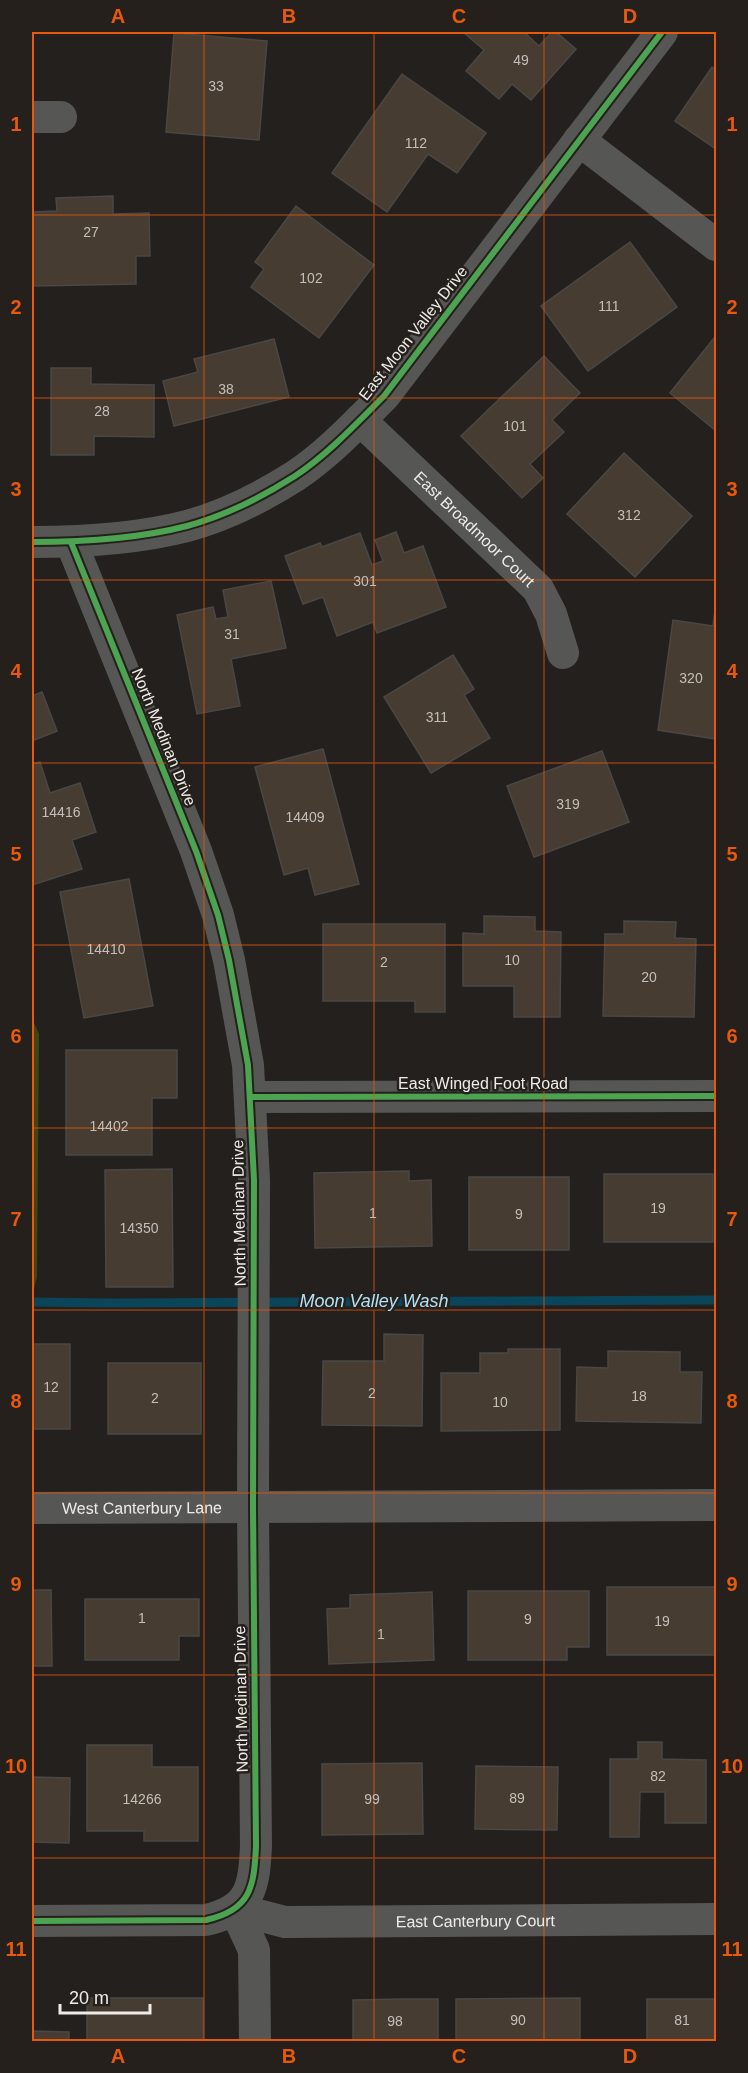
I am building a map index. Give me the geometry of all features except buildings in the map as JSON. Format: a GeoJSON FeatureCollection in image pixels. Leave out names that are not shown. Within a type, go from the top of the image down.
{"type":"FeatureCollection","features":[{"type":"Feature","properties":{"kind":"street","name":"East Moon Valley Drive"},"geometry":{"type":"LineString","coordinates":[[32,542],[71,542],[153,533],[188,526],[233,509],[295,476],[329,450],[384,396],[662,32]]}},
{"type":"Feature","properties":{"kind":"street"},"geometry":{"type":"LineString","coordinates":[[579,140],[717,245]]}},
{"type":"Feature","properties":{"kind":"street","name":"East Broadmoor Court"},"geometry":{"type":"LineString","coordinates":[[360,420],[538,588],[551,614],[563,653]]}},
{"type":"Feature","properties":{"kind":"street","name":"North Medinan Drive"},"geometry":{"type":"LineString","coordinates":[[71,542],[196,851],[218,915],[239,1010],[248,1065],[254,1180],[253,1507],[256,1846],[254,1874],[249,1893],[235,1909]]}},
{"type":"Feature","properties":{"kind":"street","name":"East Winged Foot Road"},"geometry":{"type":"LineString","coordinates":[[250,1097],[717,1096]]}},
{"type":"Feature","properties":{"kind":"street"},"geometry":{"type":"LineString","coordinates":[[253,1507],[717,1505]]}},
{"type":"Feature","properties":{"kind":"street","name":"West Canterbury Lane"},"geometry":{"type":"LineString","coordinates":[[32,1508],[253,1507]]}},
{"type":"Feature","properties":{"kind":"street"},"geometry":{"type":"LineString","coordinates":[[32,1921],[206,1920],[223,1916],[235,1909],[254,1950],[255,2042]]}},
{"type":"Feature","properties":{"kind":"street","name":"East Canterbury Court"},"geometry":{"type":"LineString","coordinates":[[235,1909],[285,1922],[717,1919]]}},
{"type":"Feature","properties":{"kind":"green space"},"geometry":{"type":"Polygon","coordinates":[[[32,1018],[39,1034],[37,1277],[32,1297],[32,1018]]]}},
{"type":"Feature","properties":{"kind":"waterway","name":"Moon Valley Wash"},"geometry":{"type":"LineString","coordinates":[[32,1302],[716,1300]]}},
{"type":"Feature","properties":{"kind":"cycle path"},"geometry":{"type":"LineString","coordinates":[[32,542],[110,539],[187,526],[215,517],[256,498],[295,476],[319,458],[384,396],[662,32]]}},
{"type":"Feature","properties":{"kind":"cycle path"},"geometry":{"type":"LineString","coordinates":[[32,1921],[206,1920],[221,1916],[233,1910],[247,1895],[254,1873],[256,1846],[253,1507],[254,1180],[248,1065],[229,960],[218,915],[196,851],[71,542]]}},
{"type":"Feature","properties":{"kind":"cycle path"},"geometry":{"type":"LineString","coordinates":[[250,1097],[716,1096]]}}]}
